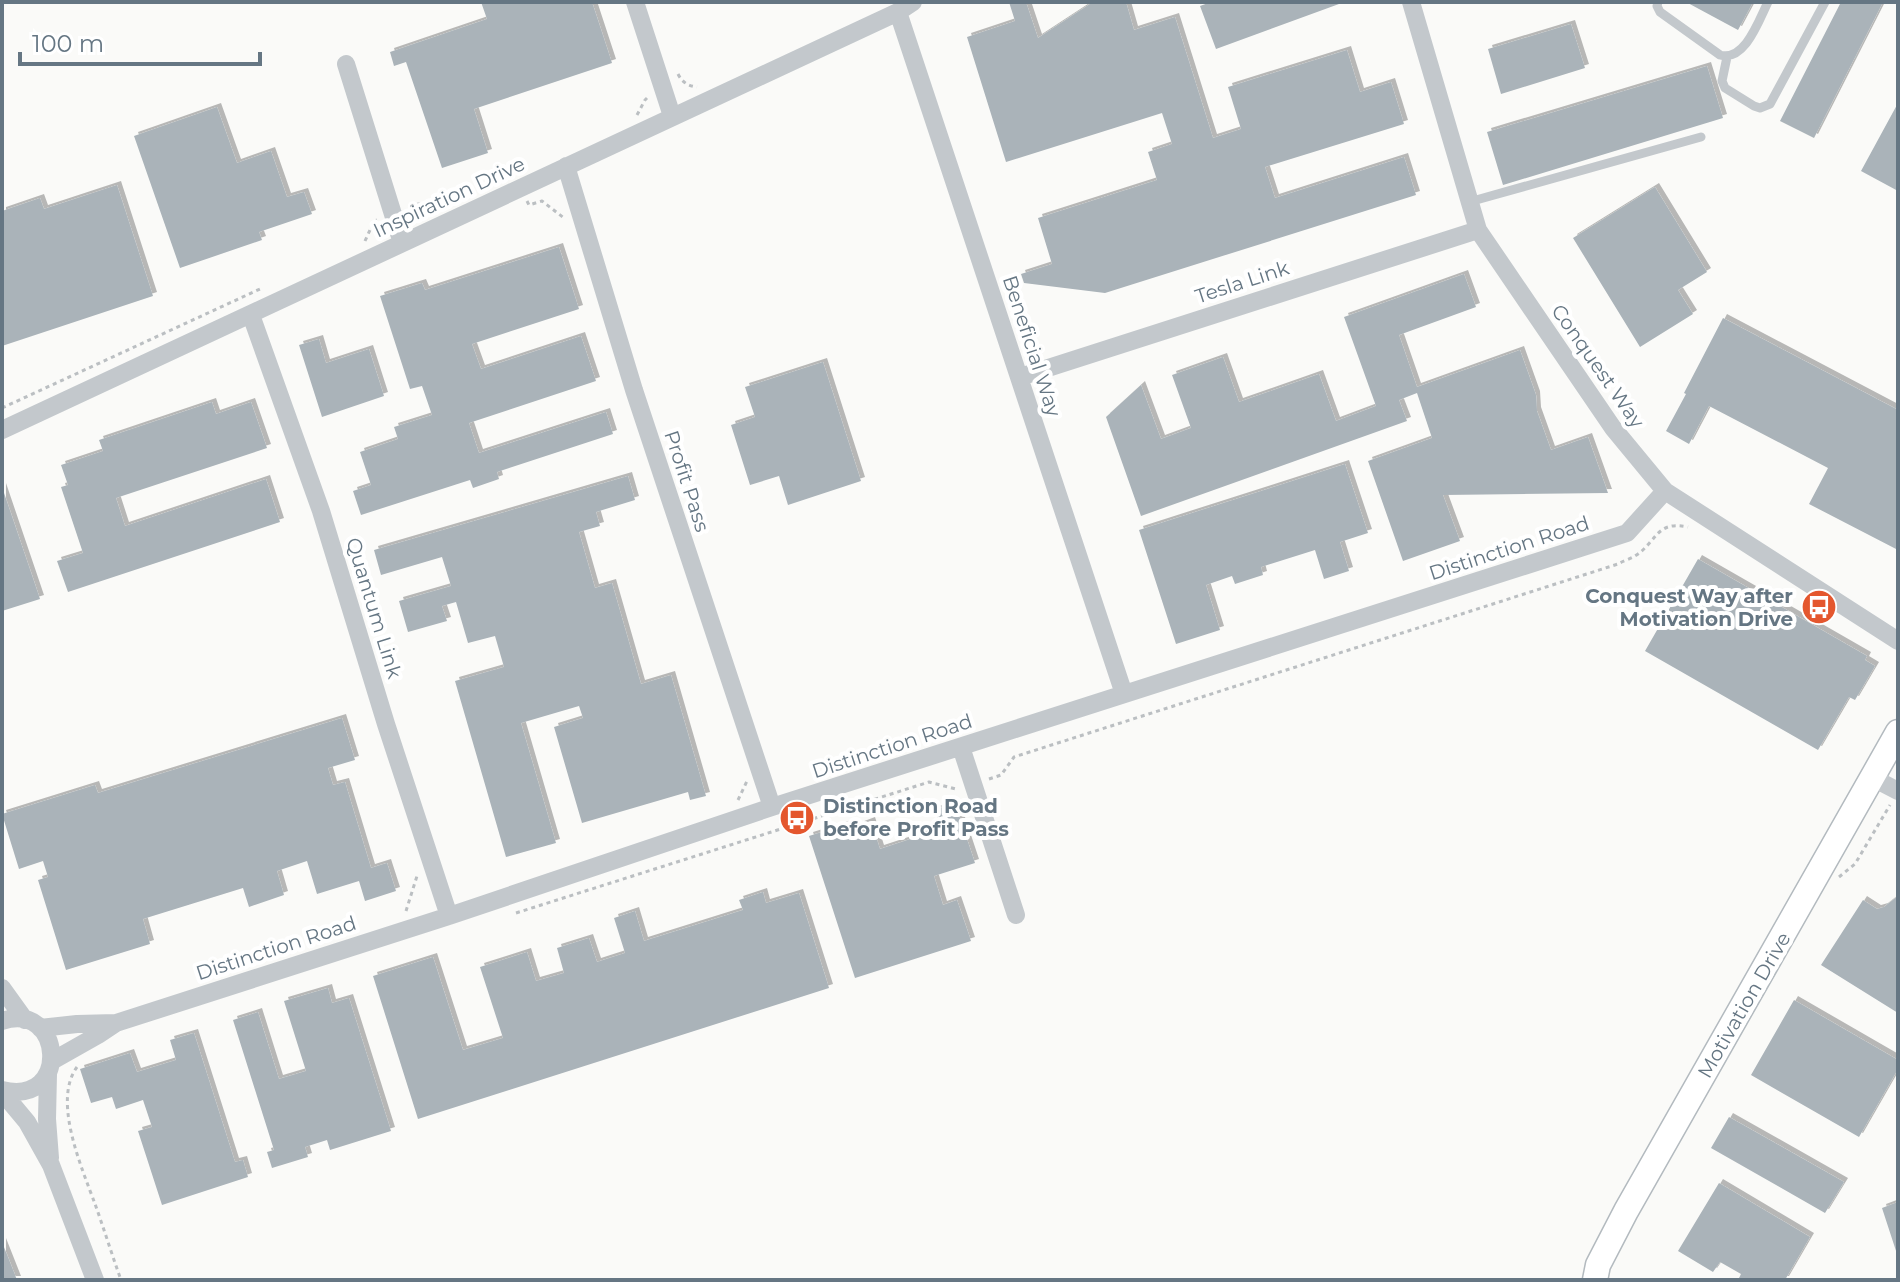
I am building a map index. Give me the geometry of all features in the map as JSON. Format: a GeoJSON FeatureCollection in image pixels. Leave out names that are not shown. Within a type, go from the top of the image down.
{"type":"FeatureCollection","features":[{"type":"Feature","properties":{"kind":"street"},"geometry":{"type":"LineString","coordinates":[[635,2],[672,116]]}},
{"type":"Feature","properties":{"kind":"street","name":"Conquest Way"},"geometry":{"type":"LineString","coordinates":[[1411,2],[1478,230],[1613,428],[1665,491],[1898,641]]}},
{"type":"Feature","properties":{"kind":"street","name":"Inspiration Drive"},"geometry":{"type":"LineString","coordinates":[[2,430],[906,7]]}},
{"type":"Feature","properties":{"kind":"street","name":"Beneficial Way"},"geometry":{"type":"LineString","coordinates":[[906,7],[1020,377],[1124,694]]}},
{"type":"Feature","properties":{"kind":"street"},"geometry":{"type":"LineString","coordinates":[[346,64],[402,243]]}},
{"type":"Feature","properties":{"kind":"street","name":"Profit Pass"},"geometry":{"type":"LineString","coordinates":[[566,166],[634,390],[772,807]]}},
{"type":"Feature","properties":{"kind":"street","name":"Tesla Link"},"geometry":{"type":"LineString","coordinates":[[1020,377],[1478,230]]}},
{"type":"Feature","properties":{"kind":"street","name":"Quantum Link"},"geometry":{"type":"LineString","coordinates":[[251,315],[321,511],[449,916]]}},
{"type":"Feature","properties":{"kind":"street","name":"Distinction Road"},"geometry":{"type":"LineString","coordinates":[[2,1091],[28,1091],[39,1084],[50,1068],[116,1023],[449,916],[772,807],[1627,533],[1665,491]]}},
{"type":"Feature","properties":{"kind":"street","name":"Motivation Drive"},"geometry":{"type":"LineString","coordinates":[[1595,1280],[1598,1265],[1626,1211],[1898,732]]}},
{"type":"Feature","properties":{"kind":"street"},"geometry":{"type":"LineString","coordinates":[[961,747],[1016,915]]}},
{"type":"Feature","properties":{"kind":"street"},"geometry":{"type":"LineString","coordinates":[[1873,778],[1894,797]]}},
{"type":"Feature","properties":{"kind":"street"},"geometry":{"type":"LineString","coordinates":[[2,988],[32,1024],[48,1037],[52,1048],[47,1119],[51,1165]]}},
{"type":"Feature","properties":{"kind":"street","name":"Distinction Road"},"geometry":{"type":"LineString","coordinates":[[2,1021],[18,1018],[32,1024],[116,1023]]}},
{"type":"Feature","properties":{"kind":"street"},"geometry":{"type":"LineString","coordinates":[[2,1091],[27,1122],[51,1165],[95,1280]]}},
{"type":"Feature","properties":{"kind":"lane"},"geometry":{"type":"LineString","coordinates":[[1658,2],[1660,12],[1727,57],[1738,53],[1744,46],[1768,2]]}},
{"type":"Feature","properties":{"kind":"lane"},"geometry":{"type":"LineString","coordinates":[[1727,57],[1722,81],[1725,88],[1754,106],[1770,104],[1825,2]]}},
{"type":"Feature","properties":{"kind":"lane"},"geometry":{"type":"LineString","coordinates":[[1469,202],[1701,137]]}},
{"type":"Feature","properties":{"kind":"path"},"geometry":{"type":"LineString","coordinates":[[674,68],[681,80],[699,87]]}},
{"type":"Feature","properties":{"kind":"path"},"geometry":{"type":"LineString","coordinates":[[638,115],[645,100],[681,80]]}},
{"type":"Feature","properties":{"kind":"path"},"geometry":{"type":"LineString","coordinates":[[366,241],[374,221],[416,204],[444,205]]}},
{"type":"Feature","properties":{"kind":"path"},"geometry":{"type":"LineString","coordinates":[[2,408],[268,286]]}},
{"type":"Feature","properties":{"kind":"path"},"geometry":{"type":"LineString","coordinates":[[506,916],[929,782],[956,790],[1001,775],[1014,757],[1618,564],[1635,556],[1658,532],[1668,527],[1683,525],[1695,528]]}},
{"type":"Feature","properties":{"kind":"path"},"geometry":{"type":"LineString","coordinates":[[1840,876],[1855,864],[1894,797]]}},
{"type":"Feature","properties":{"kind":"path"},"geometry":{"type":"LineString","coordinates":[[411,928],[405,912],[418,873]]}},
{"type":"Feature","properties":{"kind":"path"},"geometry":{"type":"LineString","coordinates":[[80,1064],[74,1070],[70,1084],[68,1111],[75,1147],[121,1280]]}},
{"type":"Feature","properties":{"kind":"building"},"geometry":{"type":"Polygon","coordinates":[[[481,2],[592,2],[612,63],[474,109],[488,153],[442,168],[406,62],[394,66],[390,52],[487,19],[481,2]]]}},
{"type":"Feature","properties":{"kind":"building"},"geometry":{"type":"Polygon","coordinates":[[[1009,2],[1026,2],[1038,38],[1093,2],[1126,2],[1134,30],[1175,17],[1213,138],[1241,129],[1228,87],[1347,50],[1360,92],[1391,82],[1404,124],[1265,167],[1275,198],[1404,157],[1416,195],[1105,293],[1024,283],[1021,274],[1052,264],[1038,218],[1157,180],[1148,152],[1172,144],[1162,113],[1006,162],[967,37],[1015,21],[1009,2]]]}},
{"type":"Feature","properties":{"kind":"building"},"geometry":{"type":"Polygon","coordinates":[[[1211,2],[1339,4],[1216,49],[1200,6],[1211,2]]]}},
{"type":"Feature","properties":{"kind":"building"},"geometry":{"type":"Polygon","coordinates":[[[1686,2],[1753,2],[1738,30],[1686,2]]]}},
{"type":"Feature","properties":{"kind":"building"},"geometry":{"type":"Polygon","coordinates":[[[1841,2],[1883,2],[1814,138],[1780,121],[1841,2]]]}},
{"type":"Feature","properties":{"kind":"building"},"geometry":{"type":"Polygon","coordinates":[[[1571,24],[1585,68],[1501,94],[1488,49],[1571,24]]]}},
{"type":"Feature","properties":{"kind":"building"},"geometry":{"type":"Polygon","coordinates":[[[1707,66],[1723,118],[1503,185],[1487,132],[1707,66]]]}},
{"type":"Feature","properties":{"kind":"building"},"geometry":{"type":"Polygon","coordinates":[[[1898,103],[1898,191],[1861,171],[1898,103]]]}},
{"type":"Feature","properties":{"kind":"building"},"geometry":{"type":"Polygon","coordinates":[[[217,107],[237,163],[271,151],[287,197],[304,192],[312,214],[259,232],[262,240],[180,268],[134,136],[217,107]]]}},
{"type":"Feature","properties":{"kind":"building"},"geometry":{"type":"Polygon","coordinates":[[[117,185],[153,296],[2,346],[2,211],[40,198],[44,209],[117,185]]]}},
{"type":"Feature","properties":{"kind":"building"},"geometry":{"type":"Polygon","coordinates":[[[1655,187],[1707,272],[1678,290],[1693,314],[1640,347],[1573,238],[1655,187]]]}},
{"type":"Feature","properties":{"kind":"building"},"geometry":{"type":"Polygon","coordinates":[[[559,247],[579,309],[472,344],[481,369],[581,336],[596,381],[469,423],[479,453],[606,412],[613,434],[497,472],[499,479],[473,488],[470,480],[361,515],[353,491],[371,485],[360,452],[398,439],[394,427],[432,415],[422,386],[410,389],[380,296],[422,283],[425,290],[559,247]]]}},
{"type":"Feature","properties":{"kind":"building"},"geometry":{"type":"Polygon","coordinates":[[[1464,274],[1476,307],[1399,335],[1417,387],[1520,350],[1551,450],[1588,437],[1608,493],[1443,495],[1460,541],[1403,561],[1368,461],[1432,438],[1417,393],[1399,400],[1407,421],[1141,516],[1106,417],[1141,385],[1161,439],[1191,428],[1172,375],[1223,357],[1239,402],[1319,374],[1336,421],[1376,406],[1344,317],[1464,274]]]}},
{"type":"Feature","properties":{"kind":"building"},"geometry":{"type":"Polygon","coordinates":[[[1723,318],[1898,410],[1898,550],[1809,504],[1828,468],[1709,406],[1689,444],[1666,431],[1723,318]]]}},
{"type":"Feature","properties":{"kind":"building"},"geometry":{"type":"Polygon","coordinates":[[[319,339],[326,363],[369,349],[384,396],[322,417],[299,345],[319,339]]]}},
{"type":"Feature","properties":{"kind":"building"},"geometry":{"type":"Polygon","coordinates":[[[823,362],[861,481],[788,505],[779,476],[750,485],[731,425],[755,417],[745,387],[823,362]]]}},
{"type":"Feature","properties":{"kind":"building"},"geometry":{"type":"Polygon","coordinates":[[[212,402],[216,414],[251,402],[267,448],[116,498],[125,526],[266,479],[280,522],[68,592],[57,561],[83,553],[61,487],[68,485],[61,465],[103,451],[99,440],[212,402]]]}},
{"type":"Feature","properties":{"kind":"building"},"geometry":{"type":"Polygon","coordinates":[[[1345,464],[1368,533],[1340,542],[1349,571],[1324,579],[1315,550],[1261,567],[1263,575],[1235,584],[1232,576],[1206,585],[1220,630],[1176,644],[1139,530],[1345,464]]]}},
{"type":"Feature","properties":{"kind":"building"},"geometry":{"type":"Polygon","coordinates":[[[628,476],[635,500],[596,512],[600,526],[579,532],[595,588],[612,583],[641,684],[671,675],[706,796],[690,800],[688,792],[582,823],[554,727],[583,718],[579,706],[521,723],[556,843],[506,857],[455,681],[504,667],[495,636],[468,643],[456,602],[442,606],[447,621],[408,632],[399,601],[451,586],[442,557],[381,575],[374,550],[628,476]]]}},
{"type":"Feature","properties":{"kind":"building"},"geometry":{"type":"Polygon","coordinates":[[[2,487],[40,599],[2,611],[2,487]]]}},
{"type":"Feature","properties":{"kind":"building"},"geometry":{"type":"Polygon","coordinates":[[[1698,559],[1867,656],[1865,660],[1875,666],[1855,700],[1849,697],[1818,750],[1645,651],[1698,559]]]}},
{"type":"Feature","properties":{"kind":"building"},"geometry":{"type":"Polygon","coordinates":[[[342,718],[355,760],[328,768],[333,785],[345,782],[371,868],[387,863],[396,891],[365,901],[359,881],[317,894],[307,861],[277,871],[284,895],[249,907],[243,888],[143,919],[150,944],[66,970],[38,880],[48,877],[43,861],[19,869],[2,814],[95,785],[98,793],[342,718]]]}},
{"type":"Feature","properties":{"kind":"building"},"geometry":{"type":"Polygon","coordinates":[[[955,803],[975,863],[934,876],[943,905],[957,900],[971,941],[855,978],[809,836],[854,822],[855,827],[871,821],[880,849],[941,829],[935,810],[955,803]]]}},
{"type":"Feature","properties":{"kind":"building"},"geometry":{"type":"Polygon","coordinates":[[[763,892],[766,903],[799,893],[829,988],[418,1119],[373,976],[433,957],[463,1050],[503,1038],[480,967],[527,952],[536,981],[564,973],[557,948],[589,938],[597,962],[625,953],[614,918],[635,911],[644,941],[743,910],[739,900],[763,892]]]}},
{"type":"Feature","properties":{"kind":"building"},"geometry":{"type":"Polygon","coordinates":[[[1898,896],[1898,1013],[1821,965],[1863,900],[1877,909],[1898,896]]]}},
{"type":"Feature","properties":{"kind":"building"},"geometry":{"type":"Polygon","coordinates":[[[328,988],[332,1003],[349,998],[391,1131],[330,1150],[327,1140],[305,1147],[308,1157],[272,1168],[267,1152],[274,1150],[233,1020],[258,1012],[279,1079],[306,1071],[284,1001],[328,988]]]}},
{"type":"Feature","properties":{"kind":"building"},"geometry":{"type":"Polygon","coordinates":[[[1794,1000],[1898,1060],[1898,1069],[1859,1137],[1751,1075],[1794,1000]]]}},
{"type":"Feature","properties":{"kind":"building"},"geometry":{"type":"Polygon","coordinates":[[[194,1033],[235,1162],[243,1160],[248,1177],[162,1205],[138,1131],[152,1127],[143,1100],[116,1109],[112,1097],[91,1103],[80,1069],[130,1053],[137,1072],[176,1060],[170,1040],[194,1033]]]}},
{"type":"Feature","properties":{"kind":"building"},"geometry":{"type":"Polygon","coordinates":[[[1729,1117],[1844,1182],[1825,1213],[1711,1148],[1729,1117]]]}},
{"type":"Feature","properties":{"kind":"building"},"geometry":{"type":"Polygon","coordinates":[[[1719,1183],[1810,1237],[1785,1280],[1738,1280],[1741,1274],[1720,1262],[1713,1272],[1678,1251],[1719,1183]]]}},
{"type":"Feature","properties":{"kind":"building"},"geometry":{"type":"Polygon","coordinates":[[[1898,1202],[1898,1254],[1897,1254],[1882,1208],[1898,1202]]]}},
{"type":"Feature","properties":{"kind":"building"},"geometry":{"type":"Polygon","coordinates":[[[2,1242],[17,1280],[2,1280],[2,1242]]]}},
{"type":"Feature","properties":{"kind":"place","name":"Conquest Way after Motivation Drive"},"geometry":{"type":"Point","coordinates":[1819,607]}},
{"type":"Feature","properties":{"kind":"place","name":"Distinction Road before Profit Pass"},"geometry":{"type":"Point","coordinates":[797,818]}}]}
